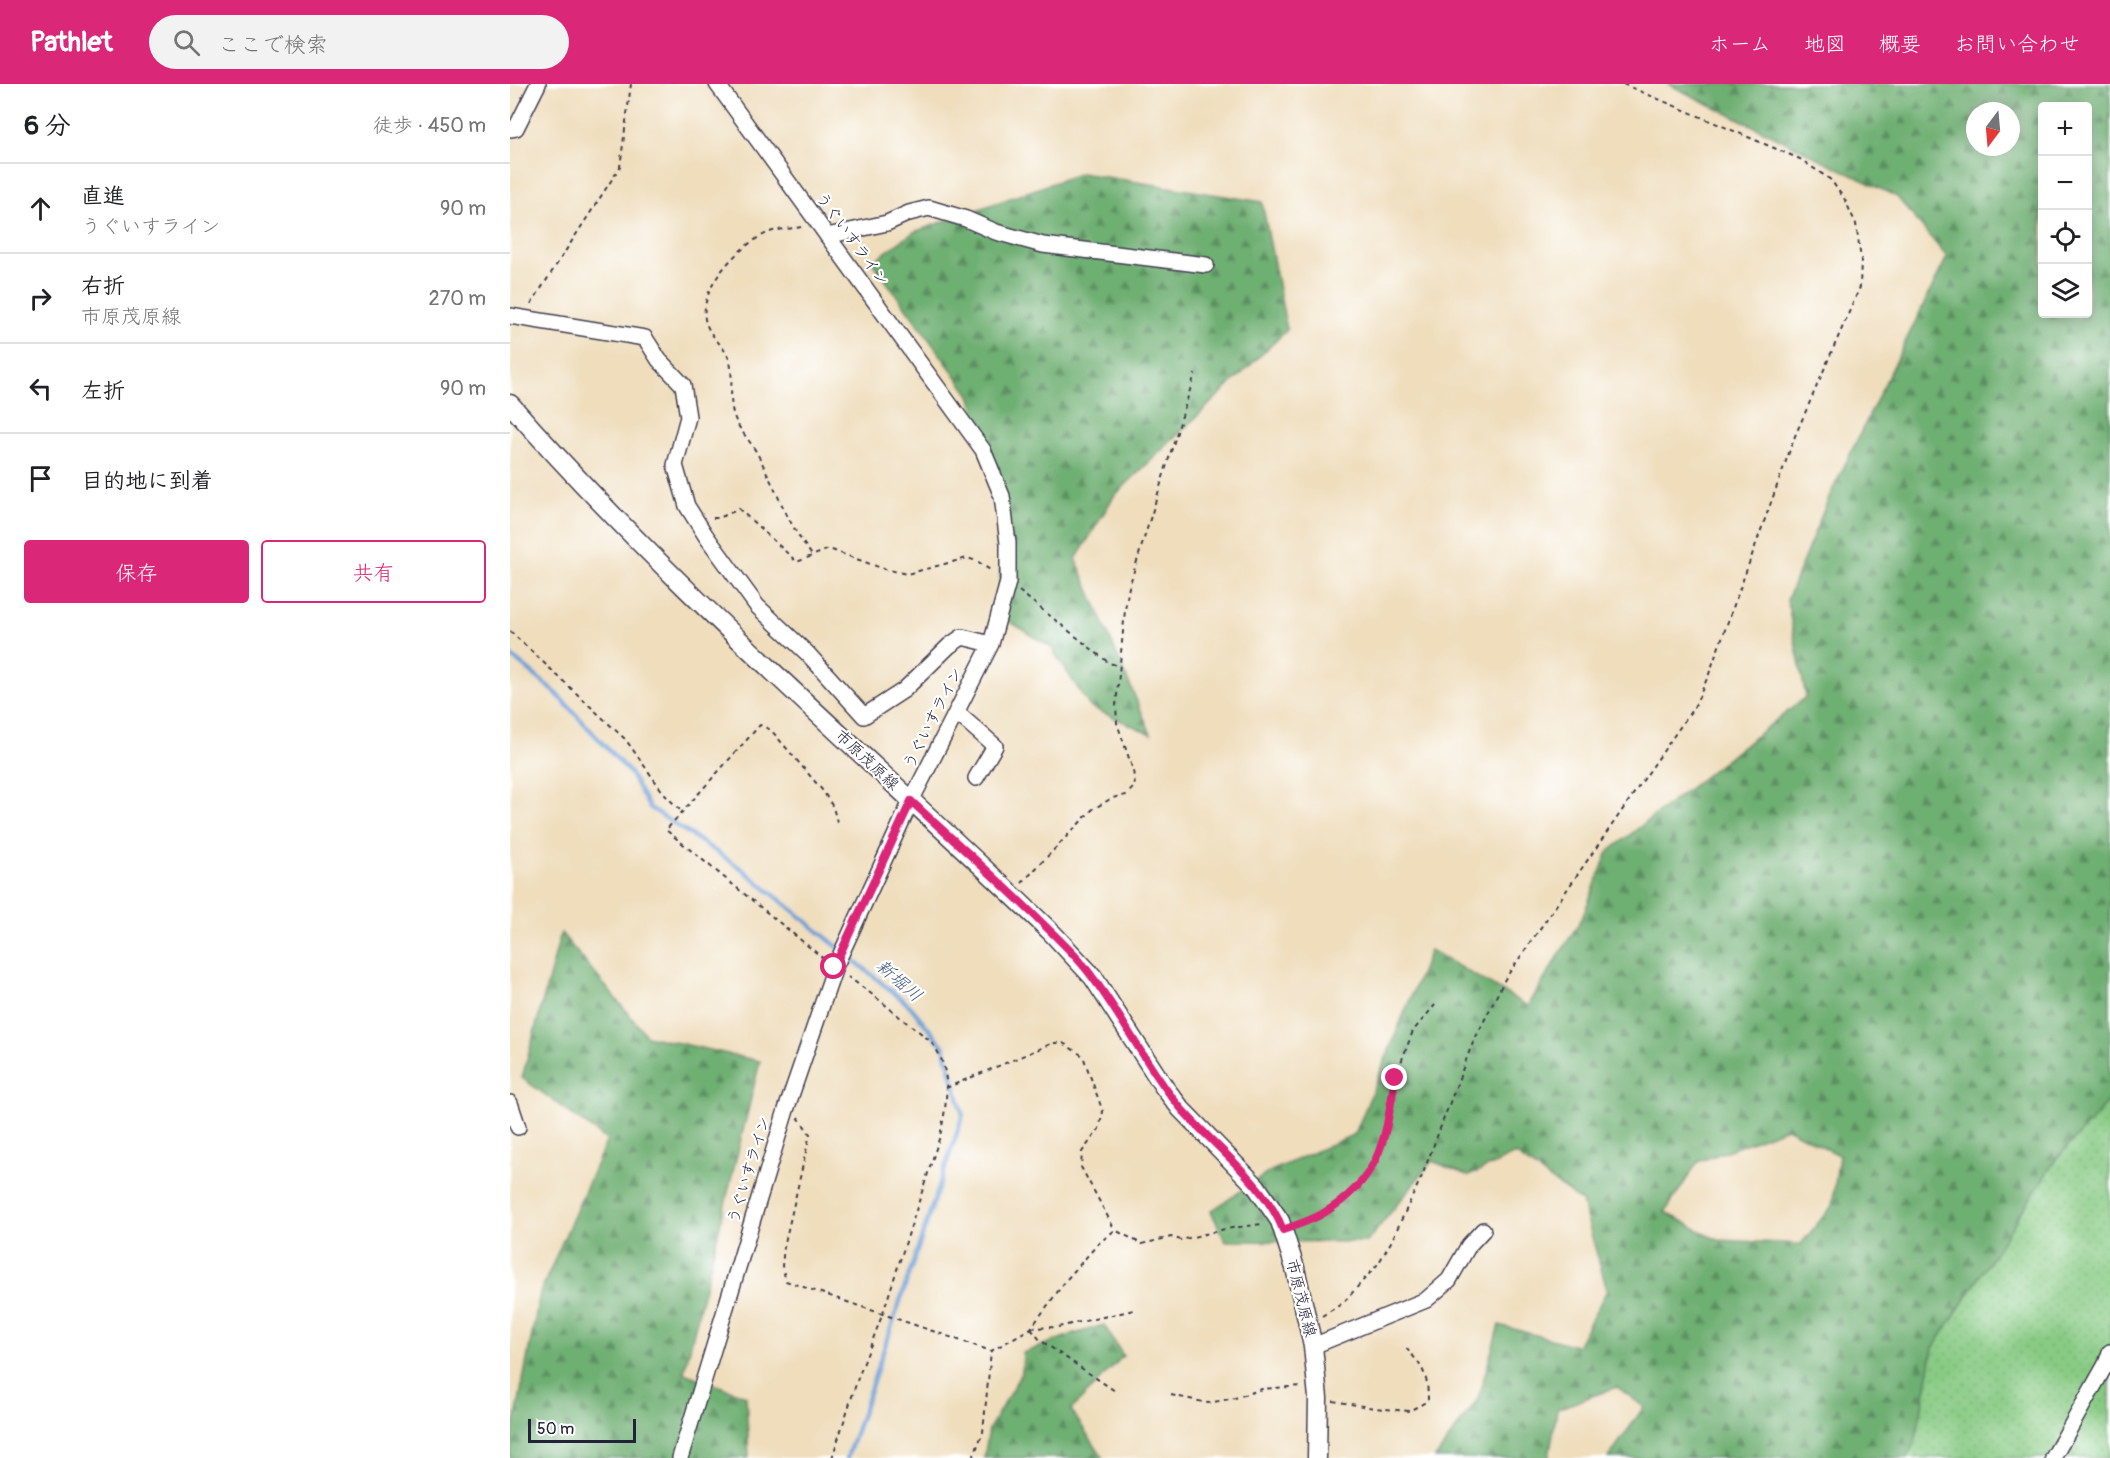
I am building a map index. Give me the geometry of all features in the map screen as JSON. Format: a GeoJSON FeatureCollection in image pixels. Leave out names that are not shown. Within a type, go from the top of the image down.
{"type":"FeatureCollection","features":[{"type":"Feature","properties":{"kind":"main road","name":"市原茂原線"},"geometry":{"type":"LineString","coordinates":[[510,404],[562,465],[670,574],[1053,934],[1093,977],[1164,1087],[1181,1109],[1256,1186],[1282,1226],[1309,1324],[1317,1391],[1317,1458]]}},
{"type":"Feature","properties":{"kind":"street"},"geometry":{"type":"LineString","coordinates":[[510,129],[516,128],[538,84]]}},
{"type":"Feature","properties":{"kind":"street","name":"うぐいすライン"},"geometry":{"type":"LineString","coordinates":[[680,1458],[786,1110],[834,967],[911,801],[991,644],[1008,582],[1008,543],[1002,496],[983,450],[717,84]]}},
{"type":"Feature","properties":{"kind":"street"},"geometry":{"type":"LineString","coordinates":[[823,230],[887,223],[909,213],[929,208],[966,219],[996,232],[1043,245],[1206,265]]}},
{"type":"Feature","properties":{"kind":"street"},"geometry":{"type":"LineString","coordinates":[[516,317],[645,338],[658,360],[683,385],[688,417],[675,465],[687,506],[757,606],[808,654],[864,716],[904,690],[949,646],[962,637],[991,644]]}},
{"type":"Feature","properties":{"kind":"street"},"geometry":{"type":"LineString","coordinates":[[957,713],[995,746],[976,778]]}},
{"type":"Feature","properties":{"kind":"street"},"geometry":{"type":"LineString","coordinates":[[510,1103],[518,1127]]}},
{"type":"Feature","properties":{"kind":"street"},"geometry":{"type":"LineString","coordinates":[[1313,1346],[1426,1300],[1449,1280],[1469,1245],[1484,1230]]}},
{"type":"Feature","properties":{"kind":"street"},"geometry":{"type":"LineString","coordinates":[[2053,1458],[2106,1364],[2110,1352]]}},
{"type":"Feature","properties":{"kind":"path"},"geometry":{"type":"LineString","coordinates":[[516,317],[620,167],[631,84]]}},
{"type":"Feature","properties":{"kind":"path"},"geometry":{"type":"LineString","coordinates":[[1309,1324],[1343,1303],[1377,1264],[1391,1242],[1422,1176],[1471,1047],[1504,980],[1696,704],[1795,436],[1860,287],[1861,259],[1856,224],[1845,200],[1831,180],[1800,159],[1623,84]]}},
{"type":"Feature","properties":{"kind":"path"},"geometry":{"type":"LineString","coordinates":[[813,555],[794,530],[759,455],[736,421],[733,414],[730,361],[705,319],[713,281],[740,250],[770,232],[823,230]]}},
{"type":"Feature","properties":{"kind":"path"},"geometry":{"type":"LineString","coordinates":[[1012,894],[1093,809],[1112,798],[1126,795],[1135,786],[1133,770],[1117,723],[1116,706],[1125,610],[1129,587],[1195,374]]}},
{"type":"Feature","properties":{"kind":"path"},"geometry":{"type":"LineString","coordinates":[[696,519],[719,518],[739,509],[797,562],[829,549],[884,569],[907,574],[967,558],[977,561],[1008,582],[1109,663],[1120,666]]}},
{"type":"Feature","properties":{"kind":"path"},"geometry":{"type":"LineString","coordinates":[[510,631],[627,740],[665,795],[682,812]]}},
{"type":"Feature","properties":{"kind":"path"},"geometry":{"type":"LineString","coordinates":[[946,1088],[1053,1043],[1064,1042],[1083,1056],[1103,1112],[1099,1129],[1082,1152],[1081,1167],[1115,1230],[1142,1244],[1171,1237],[1181,1240],[1225,1229],[1282,1226],[1321,1214],[1357,1189],[1374,1166],[1390,1115],[1395,1078],[1413,1031],[1435,1005]]}},
{"type":"Feature","properties":{"kind":"path"},"geometry":{"type":"LineString","coordinates":[[786,1110],[799,1118],[810,1134],[783,1247],[782,1266],[786,1281],[991,1351],[1031,1328],[1067,1279],[1098,1244],[1115,1230]]}},
{"type":"Feature","properties":{"kind":"path"},"geometry":{"type":"LineString","coordinates":[[1031,1328],[1058,1327],[1134,1310]]}},
{"type":"Feature","properties":{"kind":"path"},"geometry":{"type":"LineString","coordinates":[[1031,1328],[1040,1340],[1115,1391]]}},
{"type":"Feature","properties":{"kind":"path"},"geometry":{"type":"LineString","coordinates":[[1171,1395],[1208,1403],[1235,1398],[1262,1389],[1317,1391],[1374,1408],[1409,1411],[1428,1401],[1428,1386],[1422,1366],[1406,1347]]}},
{"type":"Feature","properties":{"kind":"path"},"geometry":{"type":"LineString","coordinates":[[973,1458],[983,1432],[991,1351]]}},
{"type":"Feature","properties":{"kind":"green space"},"geometry":{"type":"Polygon","coordinates":[[[1668,84],[2110,84],[2110,1097],[2098,1114],[2056,1159],[1933,1348],[1916,1439],[1907,1458],[1608,1458],[1644,1407],[1617,1387],[1557,1409],[1549,1458],[1435,1458],[1478,1399],[1499,1325],[1577,1346],[1607,1290],[1582,1202],[1515,1154],[1469,1176],[1432,1161],[1367,1242],[1225,1241],[1211,1211],[1271,1171],[1355,1134],[1430,950],[1528,1006],[1582,918],[1608,852],[1806,697],[1787,600],[1829,497],[1947,257],[1897,197],[1668,84]],[[1787,1128],[1698,1162],[1665,1212],[1717,1240],[1801,1244],[1832,1206],[1839,1155],[1787,1128]]]}},
{"type":"Feature","properties":{"kind":"green space"},"geometry":{"type":"Polygon","coordinates":[[[1081,173],[1262,202],[1287,330],[1114,496],[1076,559],[1151,734],[1090,707],[1051,647],[999,615],[1002,496],[970,395],[872,262],[914,232],[1081,173]]]}},
{"type":"Feature","properties":{"kind":"green space"},"geometry":{"type":"Polygon","coordinates":[[[561,933],[647,1036],[760,1061],[684,1373],[746,1396],[749,1458],[510,1458],[510,1447],[540,1293],[607,1140],[522,1078],[561,933]]]}},
{"type":"Feature","properties":{"kind":"green space"},"geometry":{"type":"Polygon","coordinates":[[[2110,1043],[2110,1458],[1783,1458],[2110,1043]]]}},
{"type":"Feature","properties":{"kind":"green space"},"geometry":{"type":"Polygon","coordinates":[[[1104,1325],[1123,1356],[1071,1410],[1103,1458],[984,1458],[989,1429],[1022,1372],[1023,1353],[1104,1325]]]}},
{"type":"Feature","properties":{"kind":"waterway","name":"新堀川"},"geometry":{"type":"LineString","coordinates":[[510,655],[555,692],[630,773],[649,807],[742,869],[910,1006],[944,1047],[963,1115],[847,1458]]}},
{"type":"Feature","properties":{"kind":"route"},"geometry":{"type":"LineString","coordinates":[[834,967],[911,801],[1012,894],[1093,977],[1164,1087],[1181,1109],[1256,1186],[1280,1221],[1283,1230],[1321,1214],[1357,1189],[1374,1166],[1390,1115],[1395,1078]]}}]}
